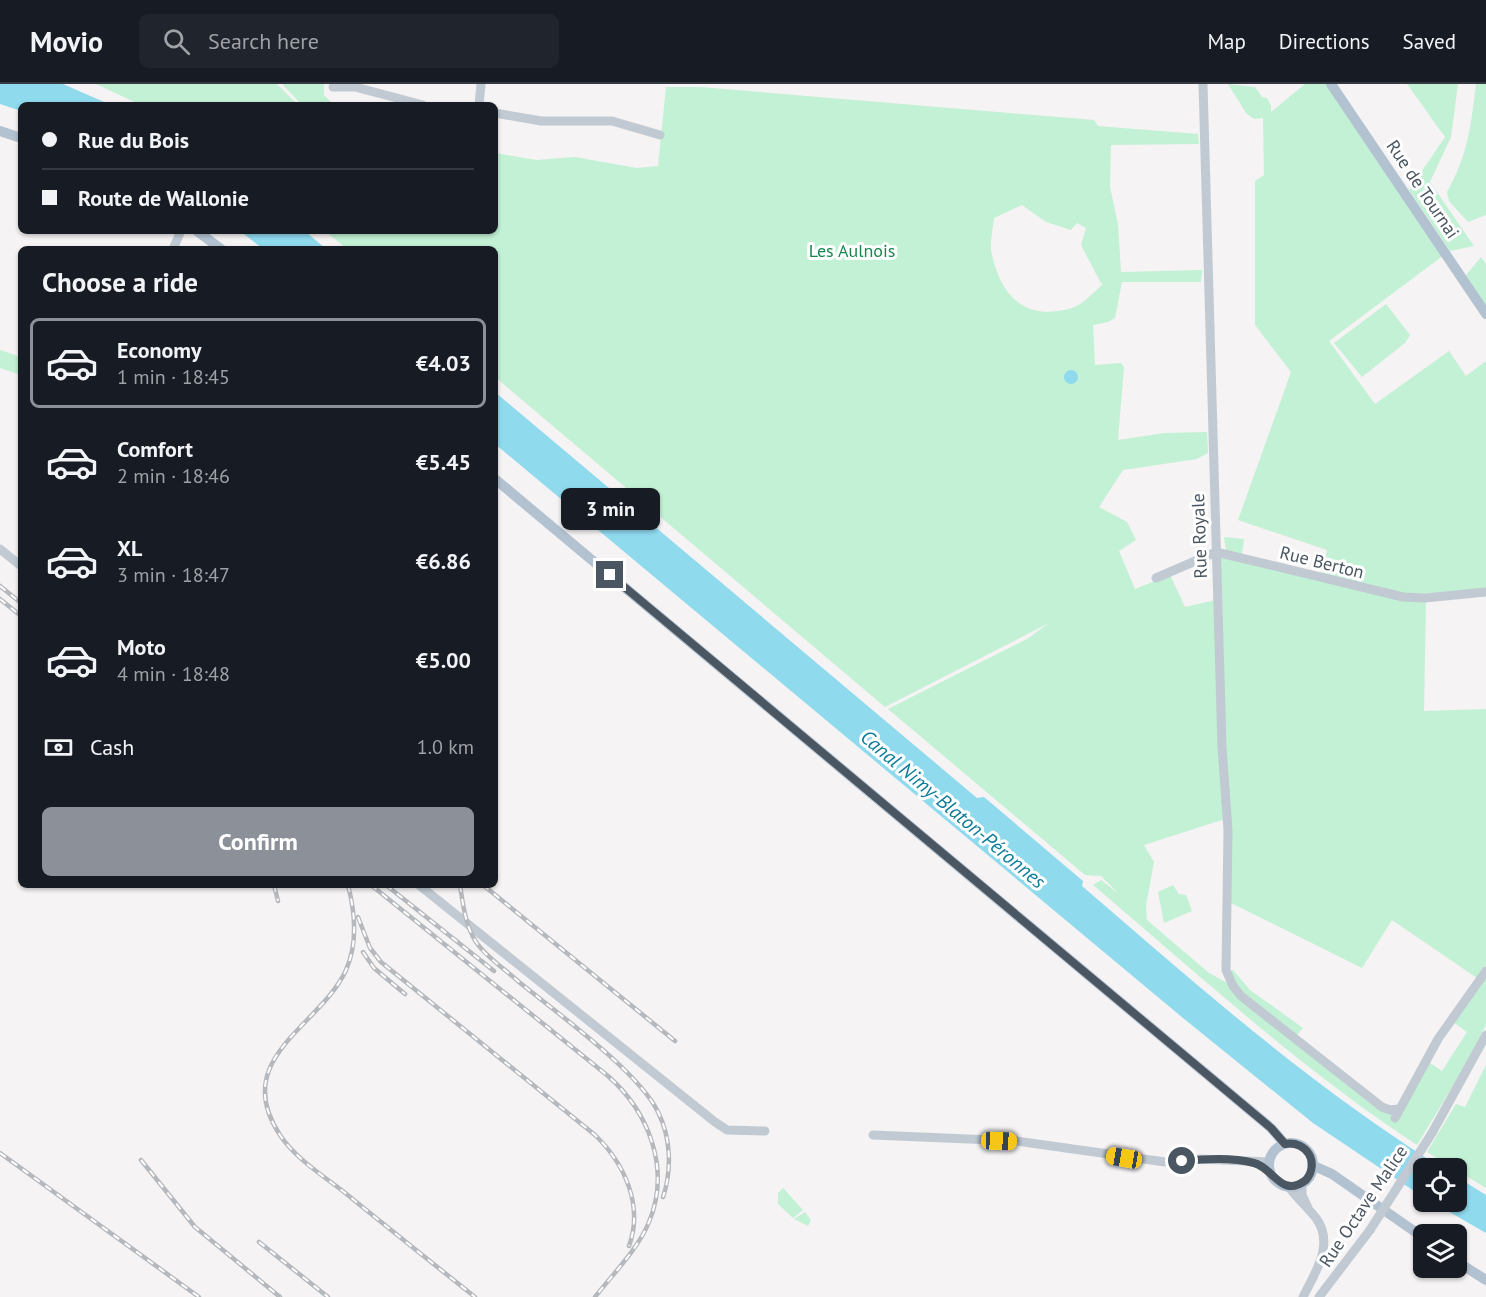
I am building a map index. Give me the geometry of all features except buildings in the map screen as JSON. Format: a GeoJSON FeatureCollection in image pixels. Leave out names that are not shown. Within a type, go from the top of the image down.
{"type":"FeatureCollection","features":[{"type":"Feature","properties":{"kind":"main road","name":"Rue de Tournai"},"geometry":{"type":"LineString","coordinates":[[1331,84],[1486,314]]}},
{"type":"Feature","properties":{"kind":"main road"},"geometry":{"type":"LineString","coordinates":[[0,131],[18,137]]}},
{"type":"Feature","properties":{"kind":"main road"},"geometry":{"type":"LineString","coordinates":[[200,234],[217,246]]}},
{"type":"Feature","properties":{"kind":"main road"},"geometry":{"type":"LineString","coordinates":[[498,482],[1261,1121],[1285,1144]]}},
{"type":"Feature","properties":{"kind":"main road"},"geometry":{"type":"LineString","coordinates":[[1261,1121],[1272,1140],[1270,1161],[1275,1180],[1288,1186],[1321,1175],[1340,1179]]}},
{"type":"Feature","properties":{"kind":"main road"},"geometry":{"type":"LineString","coordinates":[[1270,1161],[1285,1144],[1296,1143],[1303,1147],[1309,1153],[1312,1165],[1304,1182]]}},
{"type":"Feature","properties":{"kind":"main road"},"geometry":{"type":"LineString","coordinates":[[1312,1165],[1340,1179],[1413,1230]]}},
{"type":"Feature","properties":{"kind":"main road"},"geometry":{"type":"LineString","coordinates":[[1467,1268],[1486,1280]]}},
{"type":"Feature","properties":{"kind":"street"},"geometry":{"type":"LineString","coordinates":[[479,102],[481,84]]}},
{"type":"Feature","properties":{"kind":"street","name":"Rue Royale"},"geometry":{"type":"LineString","coordinates":[[1203,84],[1222,747],[1228,830],[1226,970],[1233,986],[1241,996],[1382,1107],[1397,1113],[1438,1039],[1486,970]]}},
{"type":"Feature","properties":{"kind":"street"},"geometry":{"type":"LineString","coordinates":[[333,87],[355,87],[412,102]]}},
{"type":"Feature","properties":{"kind":"street"},"geometry":{"type":"LineString","coordinates":[[498,114],[541,121],[612,121],[660,135]]}},
{"type":"Feature","properties":{"kind":"street"},"geometry":{"type":"LineString","coordinates":[[0,549],[18,564]]}},
{"type":"Feature","properties":{"kind":"street"},"geometry":{"type":"LineString","coordinates":[[1156,578],[1216,552]]}},
{"type":"Feature","properties":{"kind":"street","name":"Rue Berton"},"geometry":{"type":"LineString","coordinates":[[1216,552],[1403,597],[1425,598],[1486,592]]}},
{"type":"Feature","properties":{"kind":"street"},"geometry":{"type":"LineString","coordinates":[[422,888],[715,1122],[727,1130],[765,1131]]}},
{"type":"Feature","properties":{"kind":"street","name":"Rue Octave Malice"},"geometry":{"type":"LineString","coordinates":[[1318,1297],[1370,1230],[1432,1132],[1486,1035]]}},
{"type":"Feature","properties":{"kind":"street"},"geometry":{"type":"LineString","coordinates":[[873,1135],[1016,1141],[1165,1162],[1199,1159],[1254,1163],[1270,1161]]}},
{"type":"Feature","properties":{"kind":"street"},"geometry":{"type":"LineString","coordinates":[[1304,1182],[1302,1195],[1309,1210]]}},
{"type":"Feature","properties":{"kind":"street"},"geometry":{"type":"LineString","coordinates":[[1288,1186],[1300,1204],[1318,1220],[1324,1249],[1303,1297]]}},
{"type":"Feature","properties":{"kind":"green space"},"geometry":{"type":"Polygon","coordinates":[[[96,84],[277,84],[295,102],[135,102],[96,84]]]}},
{"type":"Feature","properties":{"kind":"green space"},"geometry":{"type":"Polygon","coordinates":[[[282,84],[324,84],[324,95],[331,102],[299,102],[282,84]]]}},
{"type":"Feature","properties":{"kind":"green space"},"geometry":{"type":"Polygon","coordinates":[[[1228,84],[1255,87],[1262,97],[1267,98],[1271,112],[1305,84],[1328,84],[1444,255],[1329,341],[1375,404],[1449,351],[1466,376],[1486,361],[1486,589],[1403,595],[1322,577],[1327,550],[1238,520],[1291,372],[1255,325],[1255,181],[1264,175],[1263,118],[1254,119],[1246,113],[1228,84]]]}},
{"type":"Feature","properties":{"kind":"green space"},"geometry":{"type":"Polygon","coordinates":[[[1407,84],[1458,84],[1451,137],[1430,182],[1474,246],[1450,251],[1409,190],[1445,137],[1407,84]]]}},
{"type":"Feature","properties":{"kind":"green space"},"geometry":{"type":"Polygon","coordinates":[[[1476,84],[1486,84],[1486,215],[1468,222],[1449,201],[1447,192],[1464,152],[1476,84]]]}},
{"type":"Feature","properties":{"kind":"green space","name":"Les Aulnois"},"geometry":{"type":"Polygon","coordinates":[[[666,87],[700,87],[1094,120],[1098,126],[1198,134],[1199,144],[1111,145],[1110,187],[1118,224],[1121,272],[1202,270],[1201,282],[1122,282],[1115,318],[1093,325],[1095,365],[1121,363],[1124,367],[1118,440],[1164,433],[1207,432],[1208,453],[1197,459],[1123,470],[1099,507],[1127,522],[1136,540],[1119,551],[1135,589],[1170,575],[1185,607],[1216,600],[1225,819],[1144,845],[1154,862],[1146,906],[1147,920],[1209,973],[1233,986],[1382,1107],[1399,1109],[1427,1061],[1442,1071],[1467,1032],[1453,1022],[1486,977],[1486,1025],[1459,1076],[1417,1145],[1374,1116],[1291,1053],[1093,885],[1101,880],[1119,894],[1101,876],[1085,875],[888,709],[1027,639],[1049,623],[885,707],[498,380],[498,246],[343,246],[329,234],[498,234],[498,154],[536,160],[575,157],[637,168],[658,166],[666,87]],[[1022,205],[994,218],[991,247],[996,270],[1002,284],[1019,303],[1030,309],[1042,311],[1072,308],[1102,285],[1081,245],[1086,228],[1077,223],[1071,230],[1046,222],[1022,205]]]}},
{"type":"Feature","properties":{"kind":"green space"},"geometry":{"type":"Polygon","coordinates":[[[1481,257],[1486,264],[1486,306],[1466,275],[1481,257]]]}},
{"type":"Feature","properties":{"kind":"green space"},"geometry":{"type":"Polygon","coordinates":[[[1386,304],[1410,335],[1405,343],[1362,377],[1334,343],[1386,304]]]}},
{"type":"Feature","properties":{"kind":"green space"},"geometry":{"type":"Polygon","coordinates":[[[0,350],[18,356],[18,374],[0,368],[0,350]]]}},
{"type":"Feature","properties":{"kind":"green space"},"geometry":{"type":"Polygon","coordinates":[[[1224,537],[1244,539],[1242,554],[1226,550],[1224,537]]]}},
{"type":"Feature","properties":{"kind":"green space"},"geometry":{"type":"Polygon","coordinates":[[[1218,555],[1426,601],[1424,711],[1486,709],[1486,965],[1477,978],[1392,920],[1362,968],[1229,902],[1218,555]]]}},
{"type":"Feature","properties":{"kind":"green space"},"geometry":{"type":"Polygon","coordinates":[[[1173,885],[1179,894],[1186,895],[1192,911],[1164,923],[1158,892],[1173,885]]]}},
{"type":"Feature","properties":{"kind":"green space"},"geometry":{"type":"Polygon","coordinates":[[[1233,970],[1250,990],[1303,1028],[1296,1036],[1239,990],[1230,971],[1233,970]]]}},
{"type":"Feature","properties":{"kind":"green space"},"geometry":{"type":"Polygon","coordinates":[[[1486,1065],[1486,1188],[1467,1176],[1467,1158],[1437,1158],[1427,1152],[1456,1104],[1465,1107],[1486,1065]]]}},
{"type":"Feature","properties":{"kind":"green space"},"geometry":{"type":"Polygon","coordinates":[[[783,1188],[803,1210],[793,1218],[778,1204],[778,1193],[783,1188]]]}},
{"type":"Feature","properties":{"kind":"green space"},"geometry":{"type":"Polygon","coordinates":[[[805,1212],[811,1220],[808,1226],[794,1219],[805,1212]]]}},
{"type":"Feature","properties":{"kind":"water"},"geometry":{"type":"Polygon","coordinates":[[[0,84],[63,84],[104,102],[18,102],[18,110],[0,104],[0,84]]]}},
{"type":"Feature","properties":{"kind":"water"},"geometry":{"type":"Polygon","coordinates":[[[244,234],[308,234],[322,246],[259,246],[244,234]]]}},
{"type":"Feature","properties":{"kind":"water"},"geometry":{"type":"Polygon","coordinates":[[[1068,370],[1074,370],[1078,377],[1074,384],[1068,384],[1064,380],[1064,374],[1068,370]]]}},
{"type":"Feature","properties":{"kind":"water","name":"Canal Nimy-Blaton-Péronnes"},"geometry":{"type":"Polygon","coordinates":[[[498,395],[977,798],[984,797],[1083,881],[1082,886],[1257,1034],[1347,1104],[1427,1158],[1413,1158],[1413,1190],[1313,1123],[1183,1018],[498,447],[498,395]]]}},
{"type":"Feature","properties":{"kind":"water"},"geometry":{"type":"Polygon","coordinates":[[[1467,1183],[1486,1195],[1486,1233],[1449,1212],[1467,1212],[1467,1183]]]}},
{"type":"Feature","properties":{"kind":"railway"},"geometry":{"type":"LineString","coordinates":[[0,586],[18,601]]}},
{"type":"Feature","properties":{"kind":"railway"},"geometry":{"type":"LineString","coordinates":[[0,599],[18,614]]}},
{"type":"Feature","properties":{"kind":"railway"},"geometry":{"type":"LineString","coordinates":[[275,888],[278,901]]}},
{"type":"Feature","properties":{"kind":"railway"},"geometry":{"type":"LineString","coordinates":[[349,888],[354,928],[350,960],[334,990],[284,1045],[272,1064],[265,1085],[267,1108],[280,1135],[301,1159],[475,1297]]}},
{"type":"Feature","properties":{"kind":"railway"},"geometry":{"type":"LineString","coordinates":[[375,888],[608,1076],[622,1090],[645,1124],[657,1162],[658,1182],[655,1202],[649,1222],[638,1242],[595,1297]]}},
{"type":"Feature","properties":{"kind":"railway"},"geometry":{"type":"LineString","coordinates":[[390,888],[494,971]]}},
{"type":"Feature","properties":{"kind":"railway"},"geometry":{"type":"LineString","coordinates":[[460,888],[467,922],[480,948],[595,1043],[648,1096],[658,1112],[668,1143],[668,1176],[663,1197]]}},
{"type":"Feature","properties":{"kind":"railway"},"geometry":{"type":"LineString","coordinates":[[487,888],[675,1041]]}},
{"type":"Feature","properties":{"kind":"railway"},"geometry":{"type":"LineString","coordinates":[[358,917],[370,948],[381,962],[595,1135],[615,1158],[629,1186],[632,1200],[633,1231],[629,1246]]}},
{"type":"Feature","properties":{"kind":"railway"},"geometry":{"type":"LineString","coordinates":[[363,952],[374,968],[405,994]]}},
{"type":"Feature","properties":{"kind":"railway"},"geometry":{"type":"LineString","coordinates":[[0,1153],[199,1297]]}},
{"type":"Feature","properties":{"kind":"railway"},"geometry":{"type":"LineString","coordinates":[[141,1160],[195,1227],[280,1297]]}},
{"type":"Feature","properties":{"kind":"railway"},"geometry":{"type":"LineString","coordinates":[[259,1242],[328,1297]]}},
{"type":"Feature","properties":{"kind":"route"},"geometry":{"type":"LineString","coordinates":[[610,575],[1255,1114],[1285,1144],[1296,1143],[1303,1147],[1309,1153],[1312,1165],[1311,1174],[1306,1180],[1290,1187],[1278,1183],[1269,1170],[1254,1163],[1199,1159],[1182,1161]]}}]}
